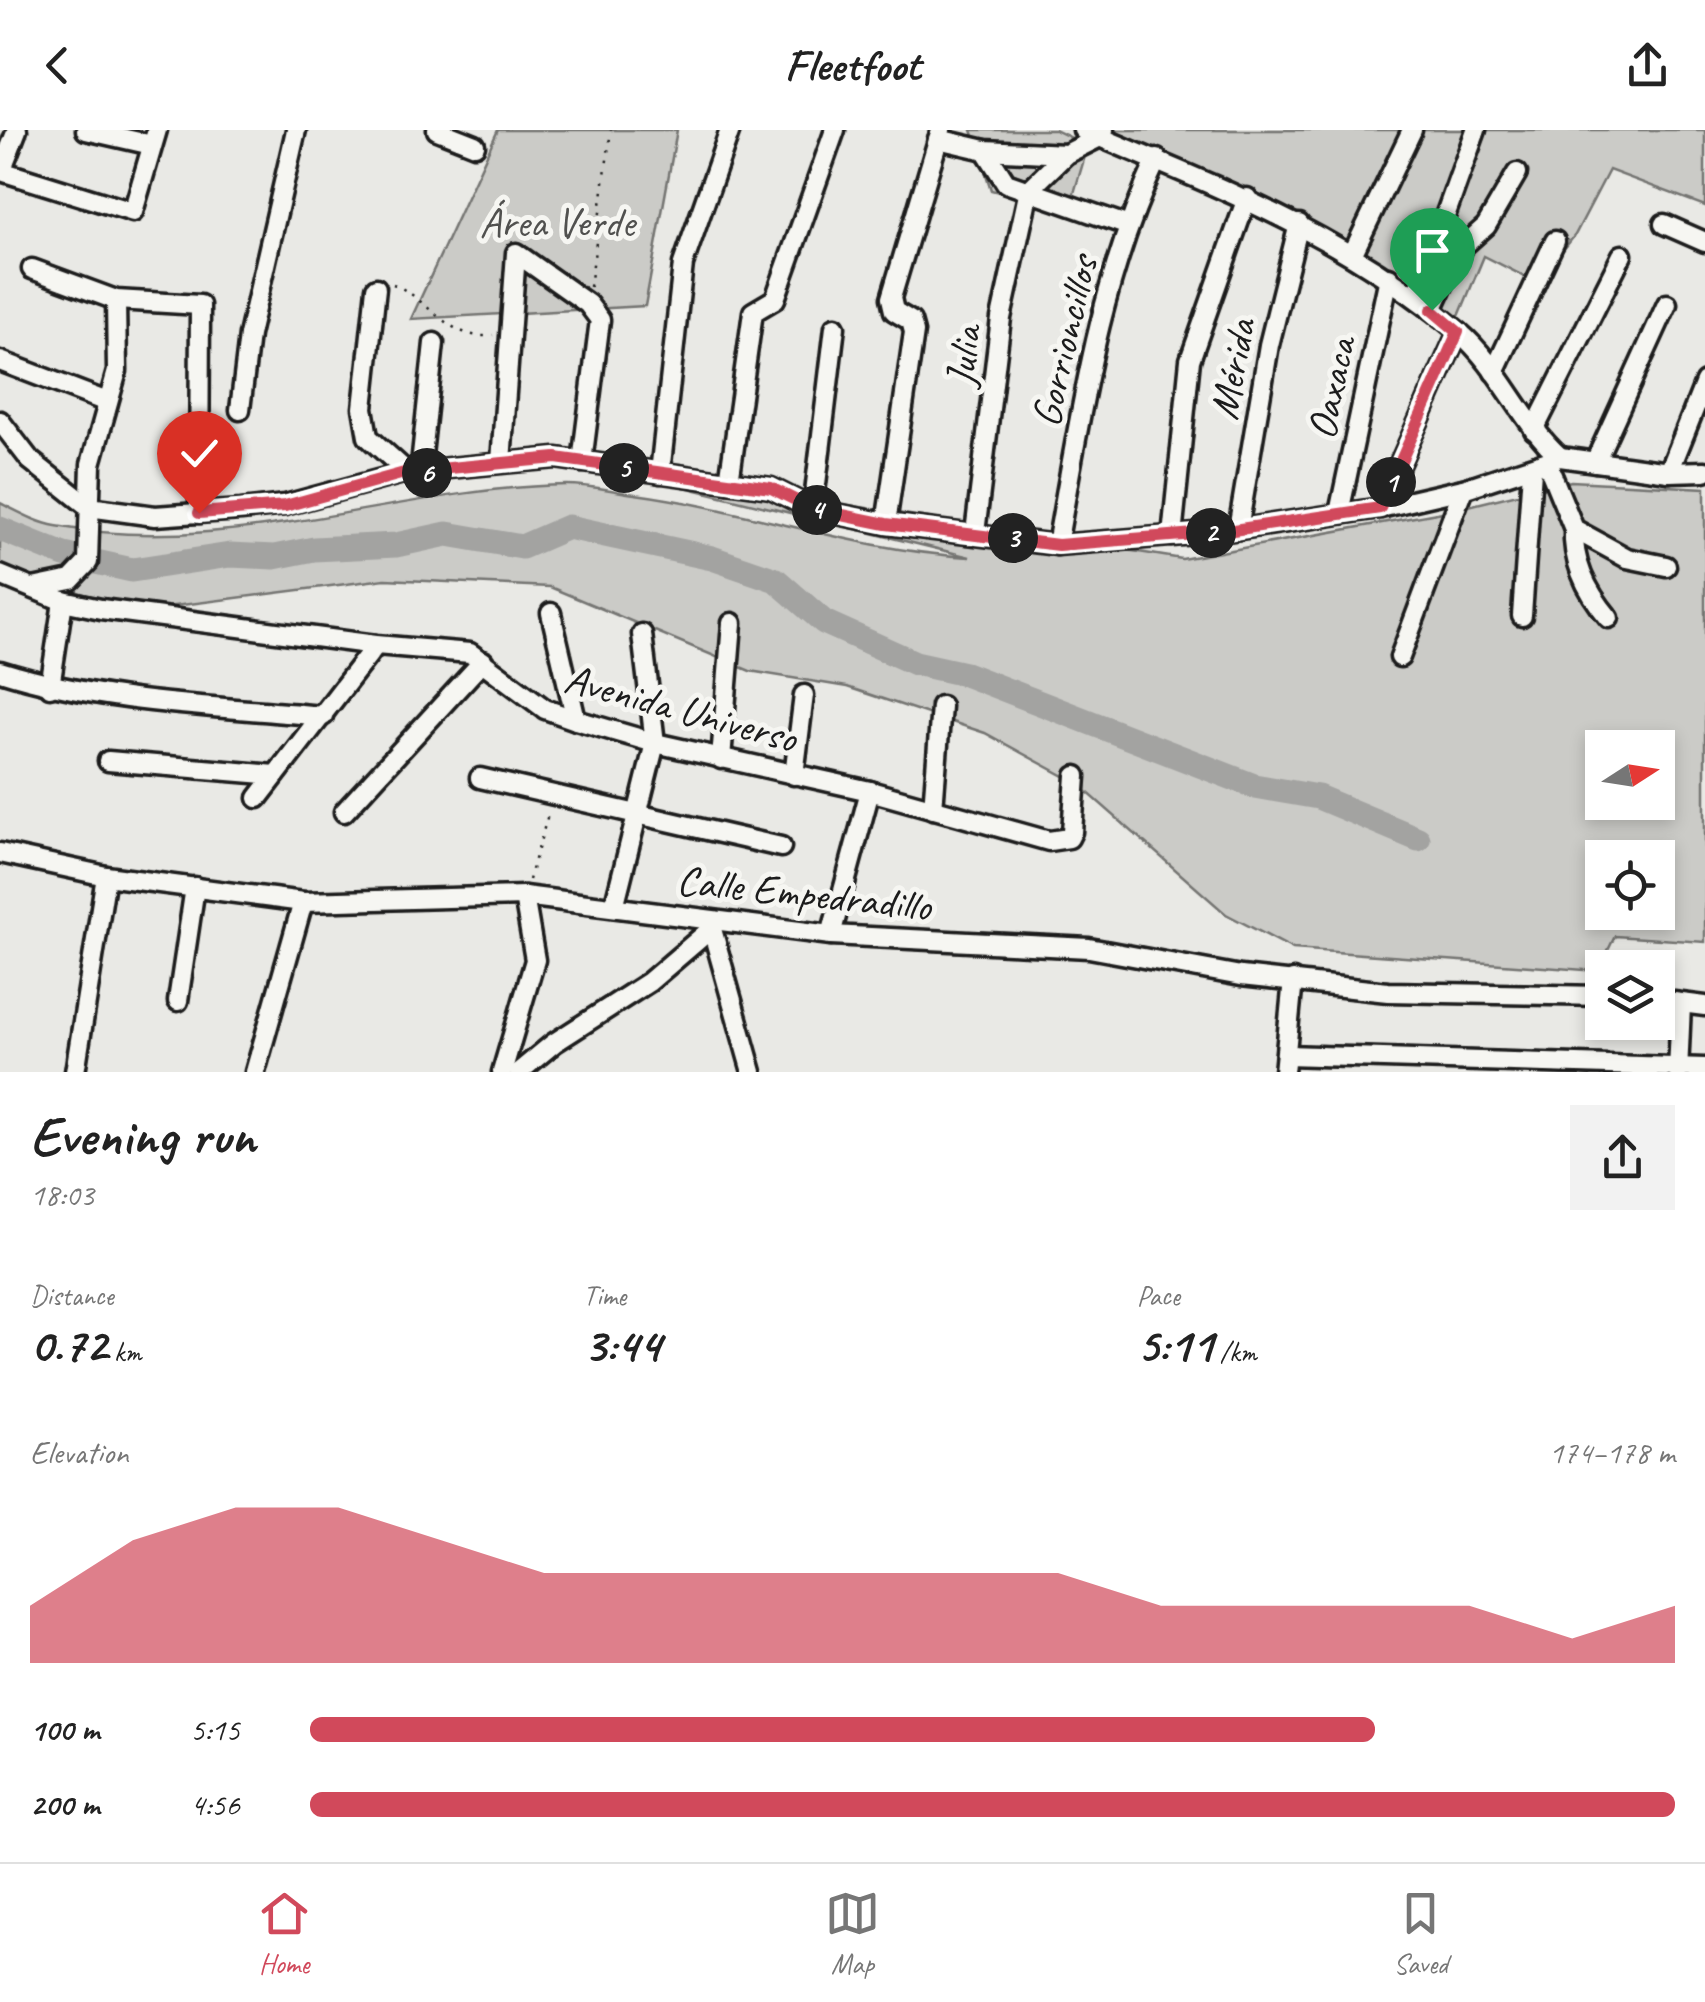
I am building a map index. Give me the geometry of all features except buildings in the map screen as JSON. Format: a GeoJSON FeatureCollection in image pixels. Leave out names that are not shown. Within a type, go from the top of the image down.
{"type":"FeatureCollection","features":[{"type":"Feature","properties":{"kind":"street"},"geometry":{"type":"LineString","coordinates":[[17,130],[1,172],[134,212],[154,138],[86,130]]}},
{"type":"Feature","properties":{"kind":"street"},"geometry":{"type":"LineString","coordinates":[[240,410],[249,335],[296,130]]}},
{"type":"Feature","properties":{"kind":"street"},"geometry":{"type":"LineString","coordinates":[[437,130],[475,145]]}},
{"type":"Feature","properties":{"kind":"street"},"geometry":{"type":"LineString","coordinates":[[660,472],[683,264],[730,130]]}},
{"type":"Feature","properties":{"kind":"street"},"geometry":{"type":"LineString","coordinates":[[729,482],[753,312],[775,300],[835,130]]}},
{"type":"Feature","properties":{"kind":"street"},"geometry":{"type":"LineString","coordinates":[[1353,253],[1412,130]]}},
{"type":"Feature","properties":{"kind":"street"},"geometry":{"type":"LineString","coordinates":[[1416,297],[1476,130]]}},
{"type":"Feature","properties":{"kind":"street"},"geometry":{"type":"LineString","coordinates":[[1029,190],[1066,154],[1096,132],[1247,198],[1353,253],[1389,277],[1458,332],[1494,372],[1534,430],[1574,529],[1573,554],[1594,600],[1609,618]]}},
{"type":"Feature","properties":{"kind":"street"},"geometry":{"type":"LineString","coordinates":[[886,524],[914,332],[910,321],[894,311],[891,298],[939,135],[985,150],[1066,154]]}},
{"type":"Feature","properties":{"kind":"street"},"geometry":{"type":"LineString","coordinates":[[985,150],[1006,184],[1126,224]]}},
{"type":"Feature","properties":{"kind":"street","name":"Gorrioncillos"},"geometry":{"type":"LineString","coordinates":[[1058,545],[1093,339],[1126,224],[1157,159]]}},
{"type":"Feature","properties":{"kind":"street"},"geometry":{"type":"LineString","coordinates":[[1432,310],[1460,250],[1486,226],[1518,174]]}},
{"type":"Feature","properties":{"kind":"street","name":"Julia"},"geometry":{"type":"LineString","coordinates":[[975,533],[1001,318],[1029,190]]}},
{"type":"Feature","properties":{"kind":"street"},"geometry":{"type":"LineString","coordinates":[[1172,536],[1190,360],[1200,320],[1247,198]]}},
{"type":"Feature","properties":{"kind":"street","name":"Mérida"},"geometry":{"type":"LineString","coordinates":[[1238,528],[1268,346],[1298,224]]}},
{"type":"Feature","properties":{"kind":"street"},"geometry":{"type":"LineString","coordinates":[[1664,224],[1705,242]]}},
{"type":"Feature","properties":{"kind":"street"},"geometry":{"type":"LineString","coordinates":[[1494,372],[1555,242]]}},
{"type":"Feature","properties":{"kind":"street"},"geometry":{"type":"LineString","coordinates":[[501,462],[516,252],[588,304],[600,320],[582,462]]}},
{"type":"Feature","properties":{"kind":"street"},"geometry":{"type":"LineString","coordinates":[[1534,430],[1622,254]]}},
{"type":"Feature","properties":{"kind":"street"},"geometry":{"type":"LineString","coordinates":[[32,269],[116,300],[200,305],[199,513]]}},
{"type":"Feature","properties":{"kind":"street","name":"Oaxaca"},"geometry":{"type":"LineString","coordinates":[[1339,513],[1389,277]]}},
{"type":"Feature","properties":{"kind":"street"},"geometry":{"type":"LineString","coordinates":[[376,288],[363,408],[368,437],[414,473]]}},
{"type":"Feature","properties":{"kind":"street"},"geometry":{"type":"LineString","coordinates":[[33,588],[70,580],[88,562],[91,464],[117,371],[116,300]]}},
{"type":"Feature","properties":{"kind":"street"},"geometry":{"type":"LineString","coordinates":[[1595,462],[1667,304]]}},
{"type":"Feature","properties":{"kind":"street"},"geometry":{"type":"LineString","coordinates":[[813,509],[835,328]]}},
{"type":"Feature","properties":{"kind":"street"},"geometry":{"type":"LineString","coordinates":[[1380,508],[1458,332]]}},
{"type":"Feature","properties":{"kind":"street"},"geometry":{"type":"LineString","coordinates":[[414,473],[434,343]]}},
{"type":"Feature","properties":{"kind":"street"},"geometry":{"type":"LineString","coordinates":[[0,361],[107,402]]}},
{"type":"Feature","properties":{"kind":"street"},"geometry":{"type":"LineString","coordinates":[[1669,472],[1705,382]]}},
{"type":"Feature","properties":{"kind":"street"},"geometry":{"type":"LineString","coordinates":[[0,421],[21,448],[89,507],[155,516],[285,506],[414,473],[556,458],[771,488],[813,509],[886,524],[1058,545],[1172,536],[1380,508],[1463,489],[1547,463],[1595,462],[1669,472],[1705,471]]}},
{"type":"Feature","properties":{"kind":"street"},"geometry":{"type":"LineString","coordinates":[[0,452],[21,448]]}},
{"type":"Feature","properties":{"kind":"street"},"geometry":{"type":"LineString","coordinates":[[1522,616],[1547,463]]}},
{"type":"Feature","properties":{"kind":"street"},"geometry":{"type":"LineString","coordinates":[[1400,656],[1463,489]]}},
{"type":"Feature","properties":{"kind":"street"},"geometry":{"type":"LineString","coordinates":[[1574,529],[1627,558],[1666,566]]}},
{"type":"Feature","properties":{"kind":"street","name":"Avenida Universo"},"geometry":{"type":"LineString","coordinates":[[0,574],[63,601],[376,645],[470,652],[545,709],[576,720],[655,743],[870,791],[1062,841],[1072,832],[1076,776]]}},
{"type":"Feature","properties":{"kind":"street"},"geometry":{"type":"LineString","coordinates":[[50,686],[63,601]]}},
{"type":"Feature","properties":{"kind":"street"},"geometry":{"type":"LineString","coordinates":[[551,613],[576,720]]}},
{"type":"Feature","properties":{"kind":"street"},"geometry":{"type":"LineString","coordinates":[[721,759],[732,623]]}},
{"type":"Feature","properties":{"kind":"street"},"geometry":{"type":"LineString","coordinates":[[614,907],[655,743],[642,634]]}},
{"type":"Feature","properties":{"kind":"street"},"geometry":{"type":"LineString","coordinates":[[258,798],[376,645]]}},
{"type":"Feature","properties":{"kind":"street"},"geometry":{"type":"LineString","coordinates":[[344,812],[483,660]]}},
{"type":"Feature","properties":{"kind":"street"},"geometry":{"type":"LineString","coordinates":[[0,671],[50,686],[124,699],[323,716]]}},
{"type":"Feature","properties":{"kind":"street"},"geometry":{"type":"LineString","coordinates":[[794,774],[804,696]]}},
{"type":"Feature","properties":{"kind":"street"},"geometry":{"type":"LineString","coordinates":[[933,809],[941,706]]}},
{"type":"Feature","properties":{"kind":"street"},"geometry":{"type":"LineString","coordinates":[[108,760],[276,775]]}},
{"type":"Feature","properties":{"kind":"street"},"geometry":{"type":"LineString","coordinates":[[480,778],[780,848]]}},
{"type":"Feature","properties":{"kind":"street"},"geometry":{"type":"LineString","coordinates":[[831,935],[870,791]]}},
{"type":"Feature","properties":{"kind":"street","name":"Calle Empedradillo"},"geometry":{"type":"LineString","coordinates":[[0,853],[106,876],[302,902],[524,896],[710,923],[831,935],[1089,948],[1240,976],[1388,992],[1585,996]]}},
{"type":"Feature","properties":{"kind":"street"},"geometry":{"type":"LineString","coordinates":[[75,1072],[106,876]]}},
{"type":"Feature","properties":{"kind":"street"},"geometry":{"type":"LineString","coordinates":[[178,1000],[195,887]]}},
{"type":"Feature","properties":{"kind":"street"},"geometry":{"type":"LineString","coordinates":[[502,1072],[534,960],[524,896]]}},
{"type":"Feature","properties":{"kind":"street"},"geometry":{"type":"LineString","coordinates":[[256,1072],[302,902]]}},
{"type":"Feature","properties":{"kind":"street"},"geometry":{"type":"LineString","coordinates":[[519,1072],[554,1043],[648,982],[710,923],[751,1070],[731,1072]]}},
{"type":"Feature","properties":{"kind":"street"},"geometry":{"type":"LineString","coordinates":[[1292,980],[1285,1064],[1678,1071],[1705,1068]]}},
{"type":"Feature","properties":{"kind":"street"},"geometry":{"type":"LineString","coordinates":[[1675,1004],[1705,1006]]}},
{"type":"Feature","properties":{"kind":"street"},"geometry":{"type":"LineString","coordinates":[[1678,1071],[1681,1005]]}},
{"type":"Feature","properties":{"kind":"path"},"geometry":{"type":"LineString","coordinates":[[588,304],[610,130]]}},
{"type":"Feature","properties":{"kind":"path"},"geometry":{"type":"LineString","coordinates":[[376,288],[393,284],[412,291],[444,324],[482,337],[509,332]]}},
{"type":"Feature","properties":{"kind":"path"},"geometry":{"type":"LineString","coordinates":[[524,896],[554,795]]}},
{"type":"Feature","properties":{"kind":"green space","name":"Área Verde"},"geometry":{"type":"Polygon","coordinates":[[[498,130],[677,130],[645,306],[411,319],[498,130]]]}},
{"type":"Feature","properties":{"kind":"green space"},"geometry":{"type":"Polygon","coordinates":[[[972,130],[1055,130],[1088,146],[1069,210],[991,190],[972,130]]]}},
{"type":"Feature","properties":{"kind":"green space"},"geometry":{"type":"Polygon","coordinates":[[[1118,130],[1705,130],[1705,206],[1609,170],[1575,235],[1537,283],[1484,256],[1457,321],[1377,264],[1335,240],[1250,196],[1116,137],[1118,130]]]}},
{"type":"Feature","properties":{"kind":"green space"},"geometry":{"type":"Polygon","coordinates":[[[582,462],[1182,559],[1448,511],[1571,481],[1705,488],[1705,942],[1615,936],[1608,950],[1585,950],[1585,970],[1293,949],[1226,914],[1077,783],[985,733],[847,687],[750,671],[550,587],[385,579],[135,611],[0,566],[0,503],[56,526],[121,534],[185,534],[312,519],[439,497],[575,485],[719,509],[927,553],[970,557],[582,462]]]}},
{"type":"Feature","properties":{"kind":"waterway"},"geometry":{"type":"LineString","coordinates":[[0,529],[64,555],[132,570],[230,555],[274,557],[314,549],[396,545],[447,534],[522,547],[568,527],[712,558],[776,580],[824,622],[915,663],[965,674],[1254,786],[1318,797],[1418,839]]}},
{"type":"Feature","properties":{"kind":"route"},"geometry":{"type":"LineString","coordinates":[[199,513],[285,506],[408,472],[420,474],[556,458],[771,488],[813,509],[886,524],[1058,545],[1220,532],[1380,508],[1458,332],[1432,310]]}}]}
